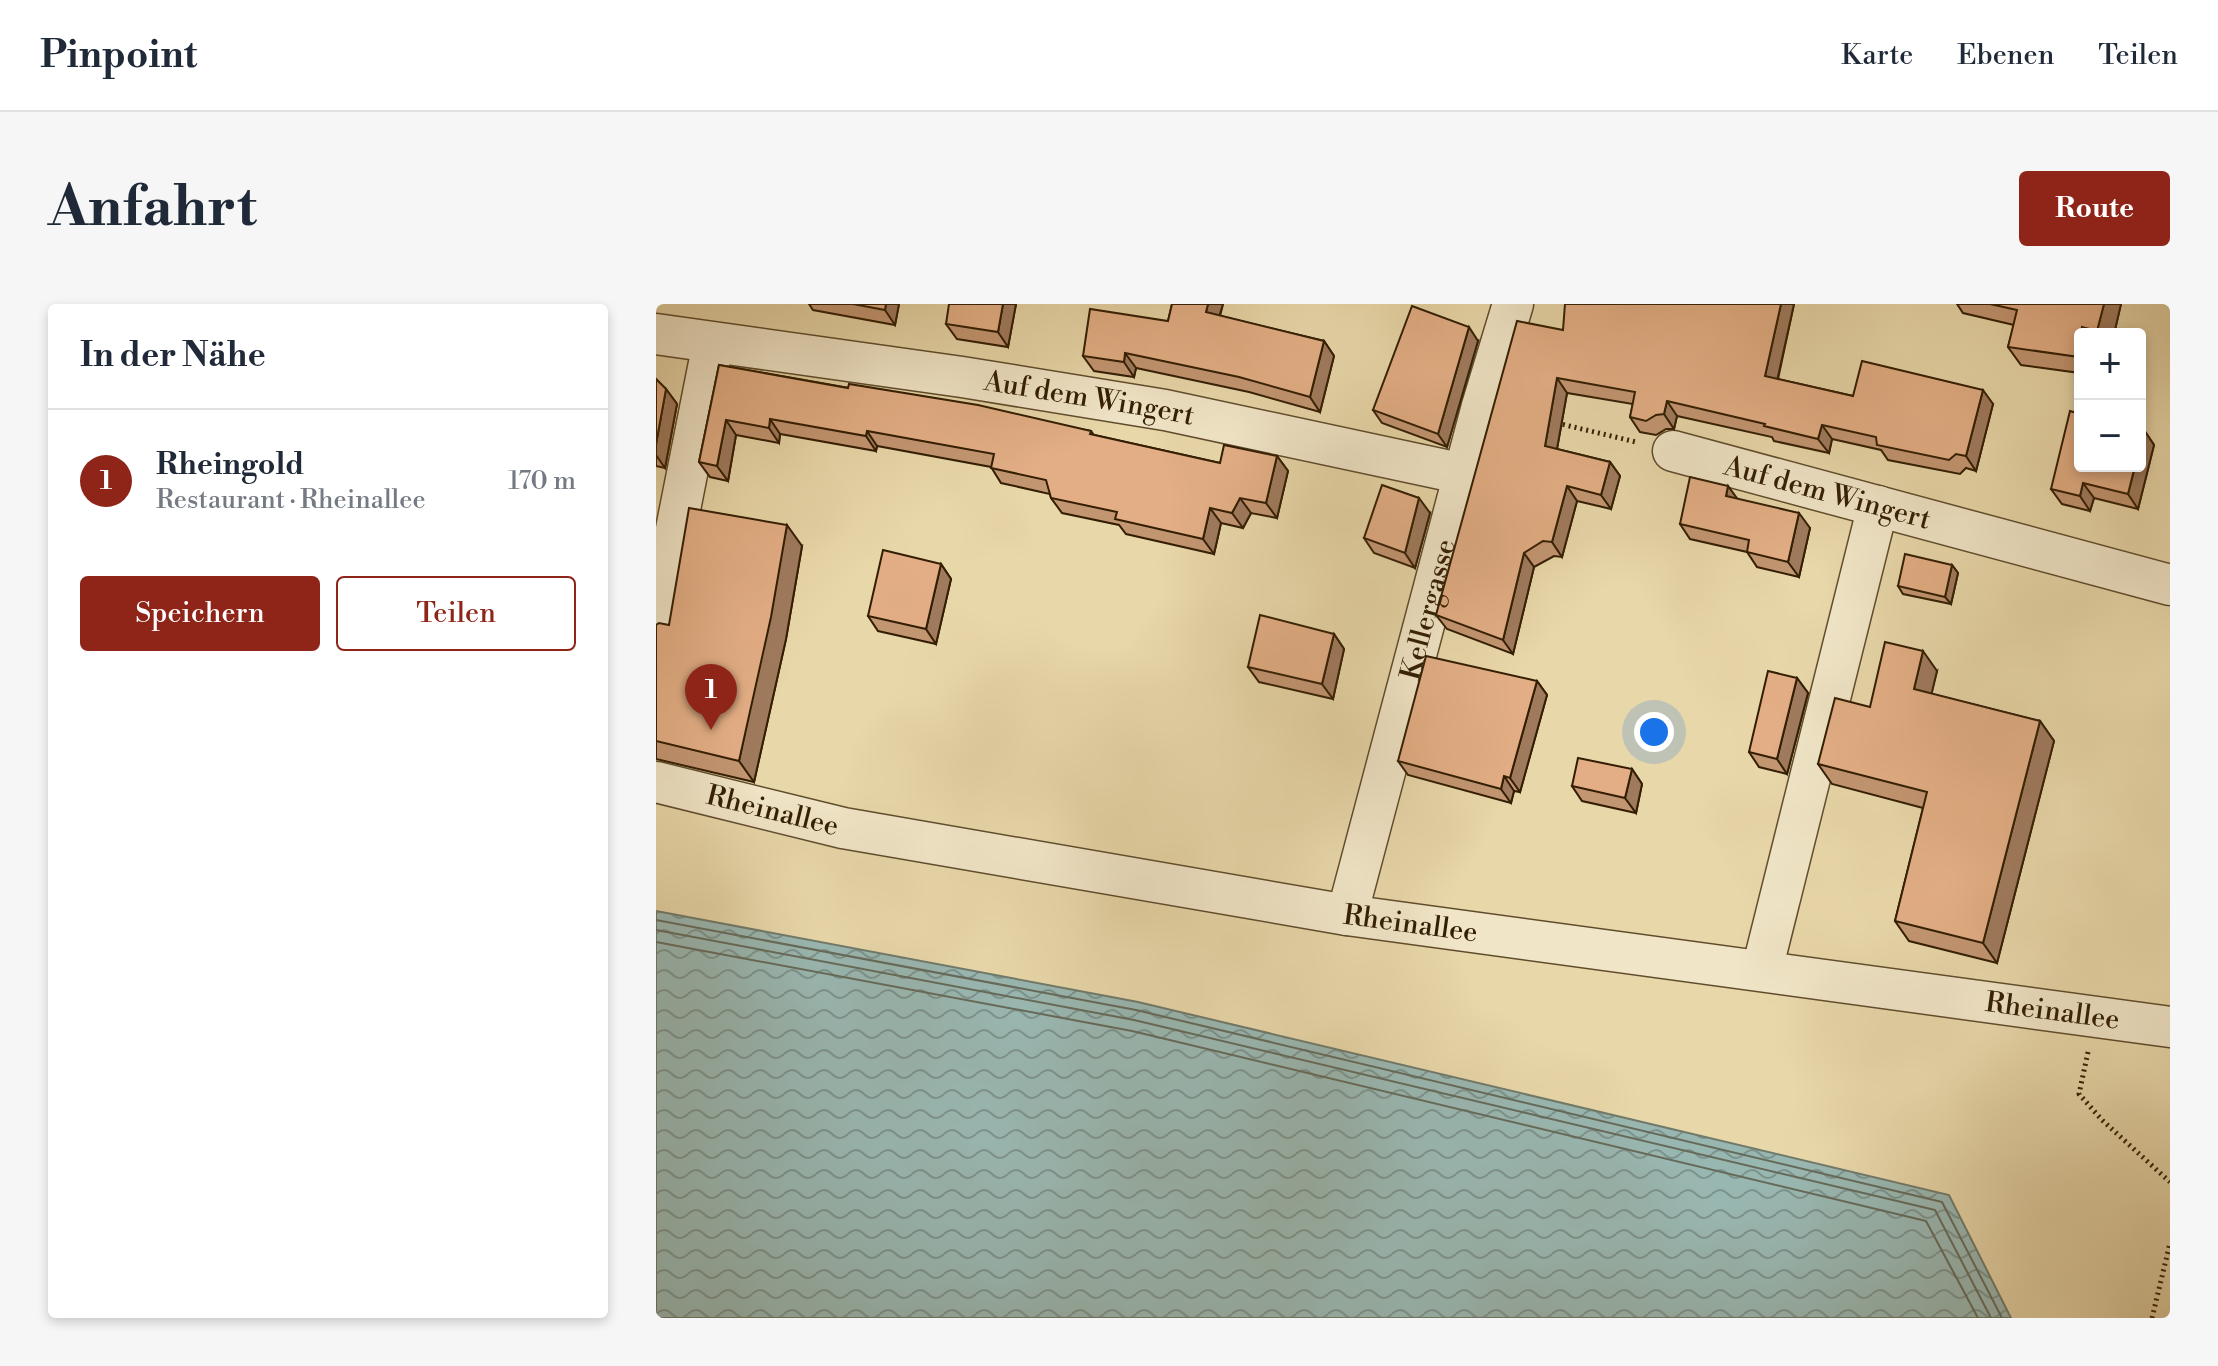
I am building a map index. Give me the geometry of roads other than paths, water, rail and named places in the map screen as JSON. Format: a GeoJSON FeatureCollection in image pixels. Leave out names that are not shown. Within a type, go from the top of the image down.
{"type":"FeatureCollection","features":[{"type":"Feature","properties":{"kind":"street","name":"Kellergasse"},"geometry":{"type":"LineString","coordinates":[[1347,915],[1482,406],[1513,304]]}},
{"type":"Feature","properties":{"kind":"street","name":"Auf dem Wingert"},"geometry":{"type":"LineString","coordinates":[[656,334],[962,377],[1165,410],[1464,474]]}},
{"type":"Feature","properties":{"kind":"street"},"geometry":{"type":"LineString","coordinates":[[656,630],[713,343]]}},
{"type":"Feature","properties":{"kind":"street","name":"Auf dem Wingert"},"geometry":{"type":"LineString","coordinates":[[1673,451],[2170,585]]}},
{"type":"Feature","properties":{"kind":"street"},"geometry":{"type":"LineString","coordinates":[[1762,970],[1878,506]]}},
{"type":"Feature","properties":{"kind":"street","name":"Rheinallee"},"geometry":{"type":"LineString","coordinates":[[656,782],[843,828],[1347,915],[2170,1027]]}},
{"type":"Feature","properties":{"kind":"water"},"geometry":{"type":"Polygon","coordinates":[[[656,911],[1138,1002],[1949,1195],[2011,1318],[656,1318],[656,911]]]}},
{"type":"Feature","properties":{"kind":"place","name":"Rheingold"},"geometry":{"type":"Point","coordinates":[711,730]}}]}
